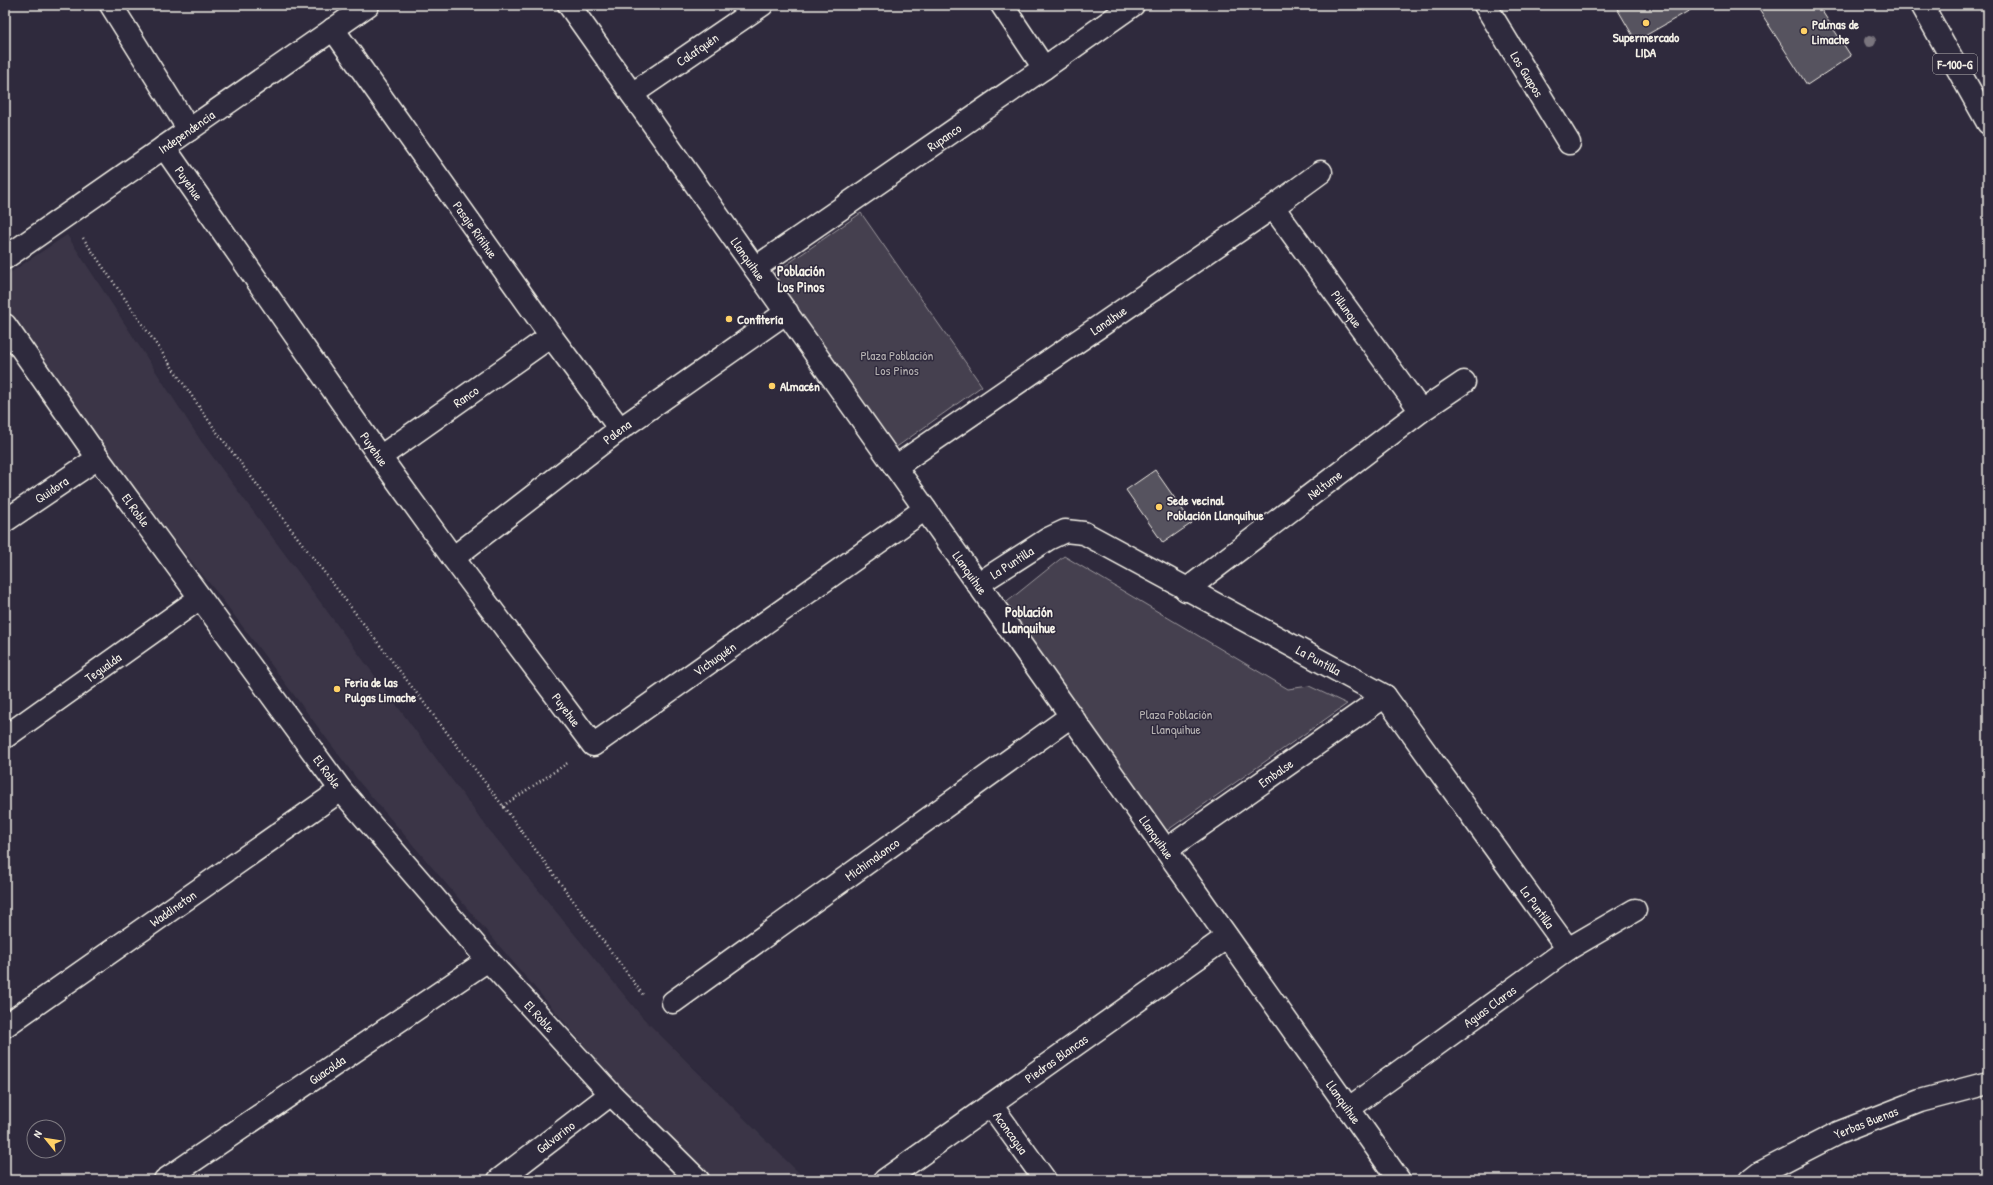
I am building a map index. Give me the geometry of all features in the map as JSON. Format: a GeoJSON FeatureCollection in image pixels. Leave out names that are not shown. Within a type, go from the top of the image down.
{"type":"FeatureCollection","features":[{"type":"Feature","properties":{"kind":"street"},"geometry":{"type":"LineString","coordinates":[[111,5],[189,130]]}},
{"type":"Feature","properties":{"kind":"street","name":"Independencia"},"geometry":{"type":"LineString","coordinates":[[5,258],[368,5]]}},
{"type":"Feature","properties":{"kind":"street","name":"Llanquihue"},"geometry":{"type":"LineString","coordinates":[[569,5],[1399,1180]]}},
{"type":"Feature","properties":{"kind":"street","name":"Calafquén"},"geometry":{"type":"LineString","coordinates":[[632,94],[762,5]]}},
{"type":"Feature","properties":{"kind":"street"},"geometry":{"type":"LineString","coordinates":[[1002,5],[1044,68]]}},
{"type":"Feature","properties":{"kind":"street","name":"Rupanco"},"geometry":{"type":"LineString","coordinates":[[755,268],[1133,5]]}},
{"type":"Feature","properties":{"kind":"street","name":"Los Guapos"},"geometry":{"type":"LineString","coordinates":[[1484,5],[1569,143]]}},
{"type":"Feature","properties":{"kind":"street","name":"F-100-G"},"geometry":{"type":"LineString","coordinates":[[1922,5],[1988,123]]}},
{"type":"Feature","properties":{"kind":"street","name":"Pasaje Riñihue"},"geometry":{"type":"LineString","coordinates":[[333,29],[551,336],[620,429]]}},
{"type":"Feature","properties":{"kind":"street","name":"Puyehue"},"geometry":{"type":"LineString","coordinates":[[164,147],[380,457],[453,558],[593,745]]}},
{"type":"Feature","properties":{"kind":"street","name":"Lanalhue"},"geometry":{"type":"LineString","coordinates":[[895,467],[1273,207],[1321,172]]}},
{"type":"Feature","properties":{"kind":"street","name":"Pillunque"},"geometry":{"type":"LineString","coordinates":[[1273,207],[1421,411]]}},
{"type":"Feature","properties":{"kind":"street","name":"Palena"},"geometry":{"type":"LineString","coordinates":[[453,558],[620,429],[787,312]]}},
{"type":"Feature","properties":{"kind":"street","name":"El Roble"},"geometry":{"type":"LineString","coordinates":[[5,325],[98,458],[341,790],[488,960],[612,1094],[698,1180]]}},
{"type":"Feature","properties":{"kind":"street","name":"Ranco"},"geometry":{"type":"LineString","coordinates":[[380,457],[551,336]]}},
{"type":"Feature","properties":{"kind":"street","name":"Neltume"},"geometry":{"type":"LineString","coordinates":[[1186,590],[1421,411],[1464,382]]}},
{"type":"Feature","properties":{"kind":"street","name":"Quidora"},"geometry":{"type":"LineString","coordinates":[[5,521],[98,458]]}},
{"type":"Feature","properties":{"kind":"street","name":"Vichuquén"},"geometry":{"type":"LineString","coordinates":[[593,745],[925,509]]}},
{"type":"Feature","properties":{"kind":"street","name":"La Puntilla"},"geometry":{"type":"LineString","coordinates":[[978,584],[1048,539],[1065,532],[1084,533],[1186,590],[1385,696],[1568,949]]}},
{"type":"Feature","properties":{"kind":"street","name":"Tegualda"},"geometry":{"type":"LineString","coordinates":[[5,737],[200,598]]}},
{"type":"Feature","properties":{"kind":"street","name":"Embalse"},"geometry":{"type":"LineString","coordinates":[[1166,850],[1385,696]]}},
{"type":"Feature","properties":{"kind":"street","name":"Michimalonco"},"geometry":{"type":"LineString","coordinates":[[673,1002],[1071,716]]}},
{"type":"Feature","properties":{"kind":"street","name":"Waddineton"},"geometry":{"type":"LineString","coordinates":[[5,1026],[341,790]]}},
{"type":"Feature","properties":{"kind":"street","name":"Aguas Claras"},"geometry":{"type":"LineString","coordinates":[[1348,1108],[1568,949],[1635,910]]}},
{"type":"Feature","properties":{"kind":"street","name":"Piedras Blancas"},"geometry":{"type":"LineString","coordinates":[[885,1180],[1227,937]]}},
{"type":"Feature","properties":{"kind":"street","name":"Guacolda"},"geometry":{"type":"LineString","coordinates":[[165,1180],[488,960]]}},
{"type":"Feature","properties":{"kind":"street","name":"Yerbas Buenas"},"geometry":{"type":"LineString","coordinates":[[1751,1180],[1838,1133],[1920,1101],[1988,1083]]}},
{"type":"Feature","properties":{"kind":"street","name":"Galvarino"},"geometry":{"type":"LineString","coordinates":[[498,1180],[612,1094]]}},
{"type":"Feature","properties":{"kind":"street","name":"Aconcagua"},"geometry":{"type":"LineString","coordinates":[[991,1105],[1045,1180]]}},
{"type":"Feature","properties":{"kind":"path"},"geometry":{"type":"LineString","coordinates":[[67,215],[216,431],[503,806],[648,1001]]}},
{"type":"Feature","properties":{"kind":"path"},"geometry":{"type":"LineString","coordinates":[[503,806],[593,745]]}},
{"type":"Feature","properties":{"kind":"shaded area","name":"Feria de las Pulgas Limache"},"geometry":{"type":"Polygon","coordinates":[[[67,235],[201,441],[486,826],[642,1017],[806,1180],[712,1180],[613,1079],[360,783],[219,595],[107,458],[5,314],[5,276],[67,235]]]}},
{"type":"Feature","properties":{"kind":"green space","name":"Plaza Población Los Pinos"},"geometry":{"type":"Polygon","coordinates":[[[861,213],[982,386],[891,451],[770,276],[861,213]]]}},
{"type":"Feature","properties":{"kind":"green space","name":"Plaza Población Llanquihue"},"geometry":{"type":"Polygon","coordinates":[[[1064,556],[1288,689],[1309,686],[1347,704],[1155,839],[997,610],[1064,556]]]}},
{"type":"Feature","properties":{"kind":"building","name":"Supermercado LIDA"},"geometry":{"type":"Polygon","coordinates":[[[1615,5],[1699,5],[1636,41],[1615,5]]]}},
{"type":"Feature","properties":{"kind":"building","name":"Palmas de Limache"},"geometry":{"type":"Polygon","coordinates":[[[1756,5],[1818,5],[1851,56],[1807,85],[1756,5]]]}},
{"type":"Feature","properties":{"kind":"building","name":"Sede vecinal Población Llanquihue"},"geometry":{"type":"Polygon","coordinates":[[[1155,470],[1192,523],[1163,543],[1126,490],[1155,470]]]}},
{"type":"Feature","properties":{"kind":"place","name":"Supermercado LIDA"},"geometry":{"type":"Point","coordinates":[1646,23]}},
{"type":"Feature","properties":{"kind":"place","name":"Palmas de Limache"},"geometry":{"type":"Point","coordinates":[1804,31]}},
{"type":"Feature","properties":{"kind":"place","name":"Confitería"},"geometry":{"type":"Point","coordinates":[729,319]}},
{"type":"Feature","properties":{"kind":"place","name":"Almacén"},"geometry":{"type":"Point","coordinates":[772,386]}},
{"type":"Feature","properties":{"kind":"place","name":"Sede vecinal Población Llanquihue"},"geometry":{"type":"Point","coordinates":[1159,507]}},
{"type":"Feature","properties":{"kind":"place","name":"Feria de las Pulgas Limache"},"geometry":{"type":"Point","coordinates":[337,689]}},
{"type":"Feature","properties":{"kind":"district","name":"Población Los Pinos"},"geometry":{"type":"Point","coordinates":[801,278]}},
{"type":"Feature","properties":{"kind":"district","name":"Población Llanquihue"},"geometry":{"type":"Point","coordinates":[1029,620]}}]}
